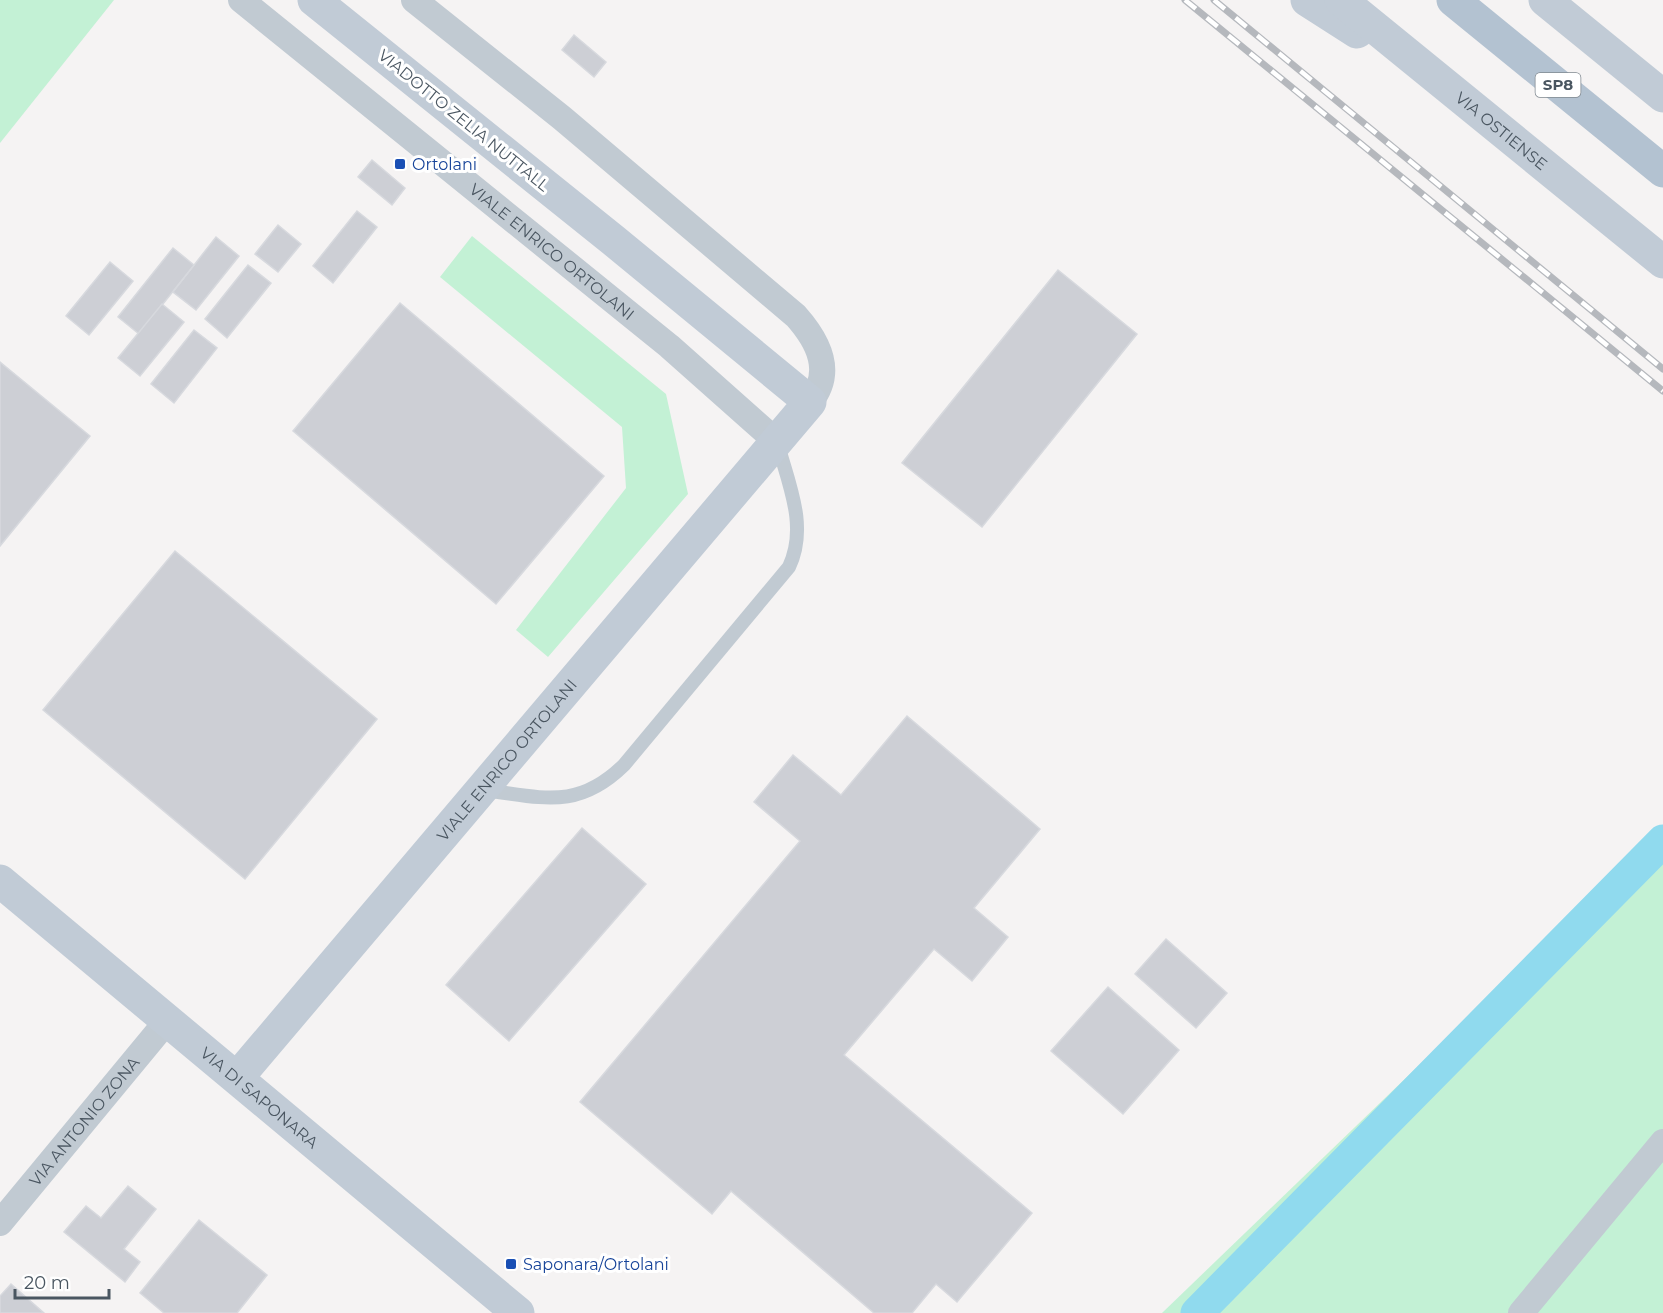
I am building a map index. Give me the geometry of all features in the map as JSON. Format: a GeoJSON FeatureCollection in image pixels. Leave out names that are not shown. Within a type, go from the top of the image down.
{"type":"FeatureCollection","features":[{"type":"Feature","properties":{"kind":"main road","name":"SP8"},"geometry":{"type":"LineString","coordinates":[[1453,0],[1663,171]]}},
{"type":"Feature","properties":{"kind":"street","name":"VIALE ENRICO ORTOLANI"},"geometry":{"type":"LineString","coordinates":[[241,0],[669,346],[776,441]]}},
{"type":"Feature","properties":{"kind":"street","name":"VIADOTTO ZELIA NUTTALL"},"geometry":{"type":"LineString","coordinates":[[314,0],[613,240],[810,402]]}},
{"type":"Feature","properties":{"kind":"street","name":"VIALE ENRICO ORTOLANI"},"geometry":{"type":"LineString","coordinates":[[237,1078],[810,402],[816,394],[824,373],[823,362],[812,336],[796,316],[570,125],[414,0]]}},
{"type":"Feature","properties":{"kind":"street"},"geometry":{"type":"LineString","coordinates":[[1307,0],[1465,101]]}},
{"type":"Feature","properties":{"kind":"street","name":"VIA OSTIENSE"},"geometry":{"type":"LineString","coordinates":[[1341,0],[1663,262]]}},
{"type":"Feature","properties":{"kind":"street"},"geometry":{"type":"LineString","coordinates":[[1545,0],[1663,96]]}},
{"type":"Feature","properties":{"kind":"street"},"geometry":{"type":"LineString","coordinates":[[1564,0],[1593,39]]}},
{"type":"Feature","properties":{"kind":"street","name":"VIA DI SAPONARA"},"geometry":{"type":"LineString","coordinates":[[0,881],[518,1313]]}},
{"type":"Feature","properties":{"kind":"street","name":"VIA ANTONIO ZONA"},"geometry":{"type":"LineString","coordinates":[[0,1223],[168,1021]]}},
{"type":"Feature","properties":{"kind":"street"},"geometry":{"type":"LineString","coordinates":[[1521,1313],[1663,1143]]}},
{"type":"Feature","properties":{"kind":"lane"},"geometry":{"type":"LineString","coordinates":[[481,790],[553,798],[578,796],[603,785],[624,765],[789,567],[798,540],[796,513],[776,441]]}},
{"type":"Feature","properties":{"kind":"green space"},"geometry":{"type":"Polygon","coordinates":[[[0,0],[114,0],[0,143],[0,0]]]}},
{"type":"Feature","properties":{"kind":"green space"},"geometry":{"type":"Polygon","coordinates":[[[472,236],[666,394],[688,494],[548,657],[516,630],[626,488],[622,427],[440,277],[472,236]]]}},
{"type":"Feature","properties":{"kind":"green space"},"geometry":{"type":"Polygon","coordinates":[[[1663,830],[1663,1313],[1162,1313],[1663,830]]]}},
{"type":"Feature","properties":{"kind":"building"},"geometry":{"type":"Polygon","coordinates":[[[574,35],[606,62],[594,77],[562,50],[574,35]]]}},
{"type":"Feature","properties":{"kind":"building"},"geometry":{"type":"Polygon","coordinates":[[[372,160],[405,188],[392,205],[358,177],[372,160]]]}},
{"type":"Feature","properties":{"kind":"building"},"geometry":{"type":"Polygon","coordinates":[[[357,211],[377,227],[333,283],[313,266],[357,211]]]}},
{"type":"Feature","properties":{"kind":"building"},"geometry":{"type":"Polygon","coordinates":[[[278,225],[301,244],[278,272],[255,254],[278,225]]]}},
{"type":"Feature","properties":{"kind":"building"},"geometry":{"type":"Polygon","coordinates":[[[216,237],[239,256],[196,310],[173,292],[216,237]]]}},
{"type":"Feature","properties":{"kind":"building"},"geometry":{"type":"Polygon","coordinates":[[[173,248],[194,265],[139,334],[118,317],[173,248]]]}},
{"type":"Feature","properties":{"kind":"building"},"geometry":{"type":"Polygon","coordinates":[[[110,262],[133,281],[89,335],[66,316],[110,262]]]}},
{"type":"Feature","properties":{"kind":"building"},"geometry":{"type":"Polygon","coordinates":[[[248,265],[271,283],[227,338],[205,319],[248,265]]]}},
{"type":"Feature","properties":{"kind":"building"},"geometry":{"type":"Polygon","coordinates":[[[1058,270],[1137,334],[982,527],[902,463],[1058,270]]]}},
{"type":"Feature","properties":{"kind":"building"},"geometry":{"type":"Polygon","coordinates":[[[400,303],[604,476],[496,604],[293,431],[400,303]]]}},
{"type":"Feature","properties":{"kind":"building"},"geometry":{"type":"Polygon","coordinates":[[[162,304],[184,322],[140,376],[118,358],[162,304]]]}},
{"type":"Feature","properties":{"kind":"building"},"geometry":{"type":"Polygon","coordinates":[[[194,330],[217,348],[174,403],[151,384],[194,330]]]}},
{"type":"Feature","properties":{"kind":"building"},"geometry":{"type":"Polygon","coordinates":[[[0,362],[90,436],[0,546],[0,362]]]}},
{"type":"Feature","properties":{"kind":"building"},"geometry":{"type":"Polygon","coordinates":[[[175,551],[377,719],[245,879],[43,710],[175,551]]]}},
{"type":"Feature","properties":{"kind":"building"},"geometry":{"type":"Polygon","coordinates":[[[907,716],[1040,829],[974,908],[1008,937],[972,981],[934,949],[844,1055],[1032,1213],[957,1302],[936,1284],[912,1313],[874,1313],[731,1191],[712,1214],[580,1102],[800,841],[754,802],[793,755],[841,795],[907,716]]]}},
{"type":"Feature","properties":{"kind":"building"},"geometry":{"type":"Polygon","coordinates":[[[582,828],[646,884],[509,1041],[446,985],[582,828]]]}},
{"type":"Feature","properties":{"kind":"building"},"geometry":{"type":"Polygon","coordinates":[[[1166,939],[1227,993],[1196,1028],[1135,974],[1166,939]]]}},
{"type":"Feature","properties":{"kind":"building"},"geometry":{"type":"Polygon","coordinates":[[[1108,987],[1179,1050],[1123,1114],[1051,1051],[1108,987]]]}},
{"type":"Feature","properties":{"kind":"building"},"geometry":{"type":"Polygon","coordinates":[[[128,1186],[156,1209],[124,1249],[140,1262],[125,1282],[64,1232],[86,1206],[101,1218],[128,1186]]]}},
{"type":"Feature","properties":{"kind":"building"},"geometry":{"type":"Polygon","coordinates":[[[199,1220],[267,1275],[237,1313],[164,1313],[140,1293],[199,1220]]]}},
{"type":"Feature","properties":{"kind":"building"},"geometry":{"type":"Polygon","coordinates":[[[11,1284],[44,1313],[0,1313],[0,1296],[11,1284]]]}},
{"type":"Feature","properties":{"kind":"waterway"},"geometry":{"type":"LineString","coordinates":[[1197,1313],[1663,841]]}},
{"type":"Feature","properties":{"kind":"railway"},"geometry":{"type":"LineString","coordinates":[[1185,0],[1663,391]]}},
{"type":"Feature","properties":{"kind":"railway"},"geometry":{"type":"LineString","coordinates":[[1214,0],[1663,369]]}},
{"type":"Feature","properties":{"kind":"place","name":"Ortolani"},"geometry":{"type":"Point","coordinates":[400,164]}},
{"type":"Feature","properties":{"kind":"place","name":"Saponara/Ortolani"},"geometry":{"type":"Point","coordinates":[511,1264]}}]}
